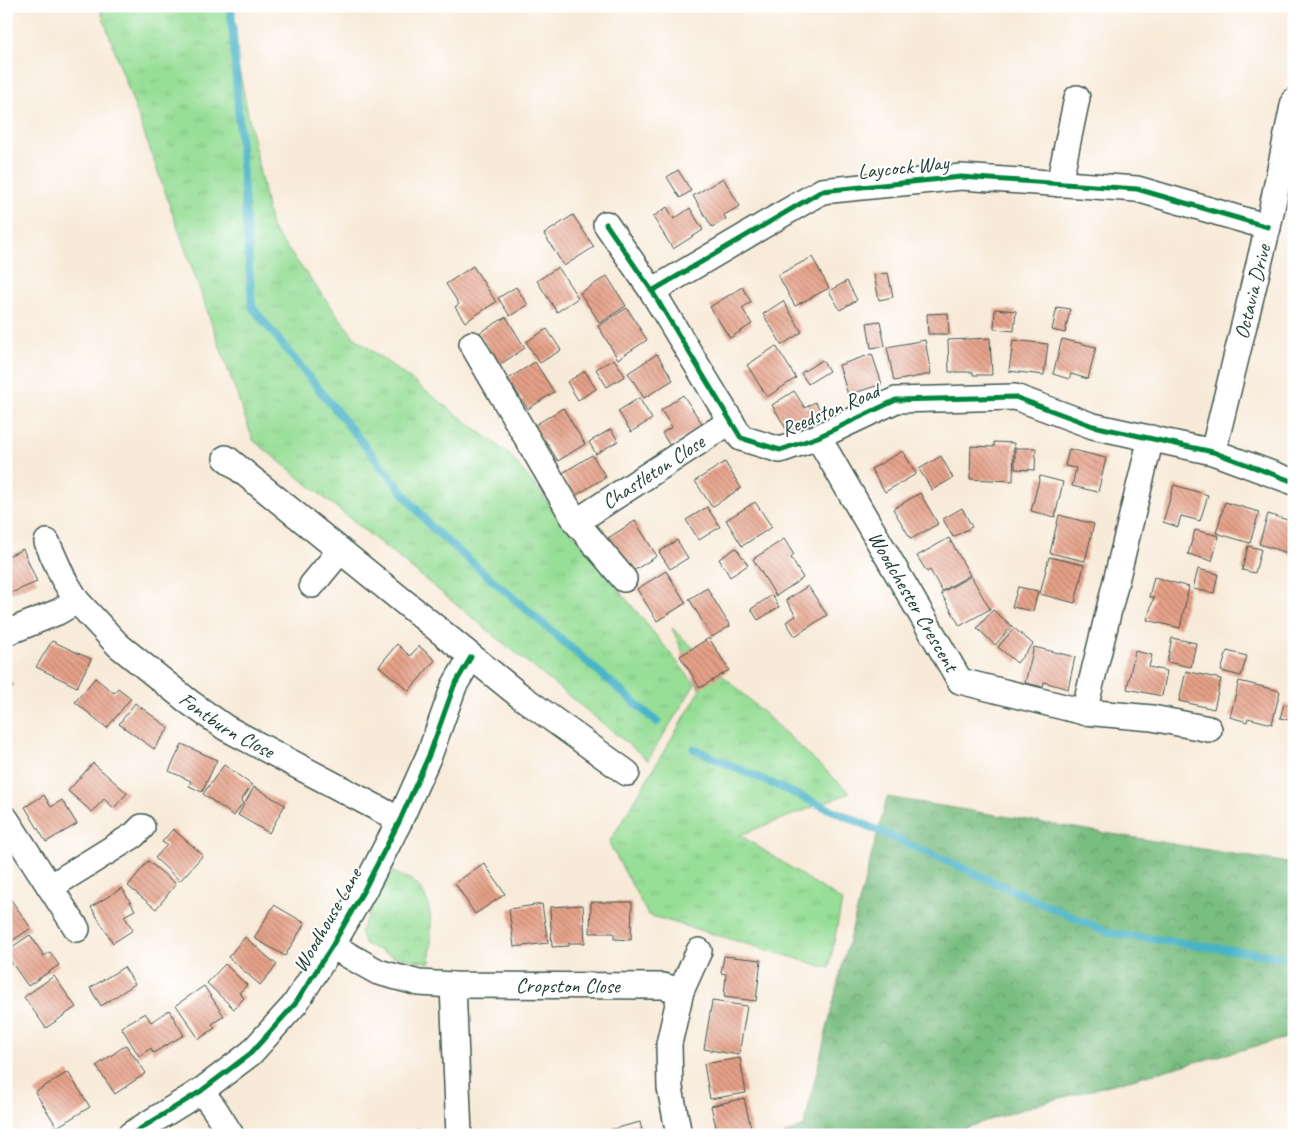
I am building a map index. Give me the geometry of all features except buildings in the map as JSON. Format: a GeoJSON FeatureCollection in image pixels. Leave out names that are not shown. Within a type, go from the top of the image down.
{"type":"FeatureCollection","features":[{"type":"Feature","properties":{"kind":"street"},"geometry":{"type":"LineString","coordinates":[[1059,184],[1077,98]]}},
{"type":"Feature","properties":{"kind":"street","name":"Octavia Drive"},"geometry":{"type":"LineString","coordinates":[[1214,452],[1268,226],[1293,111]]}},
{"type":"Feature","properties":{"kind":"street","name":"Laycock Way"},"geometry":{"type":"LineString","coordinates":[[652,291],[822,191],[961,177],[1137,189],[1268,226]]}},
{"type":"Feature","properties":{"kind":"street","name":"Reedston Road"},"geometry":{"type":"LineString","coordinates":[[606,224],[652,291],[741,438],[780,450],[818,437],[896,400],[1015,397],[1093,426],[1214,452],[1294,482]]}},
{"type":"Feature","properties":{"kind":"street"},"geometry":{"type":"LineString","coordinates":[[472,344],[576,522],[624,580]]}},
{"type":"Feature","properties":{"kind":"street","name":"Chastleton Close"},"geometry":{"type":"LineString","coordinates":[[576,522],[731,421]]}},
{"type":"Feature","properties":{"kind":"street","name":"Woodchester Crescent"},"geometry":{"type":"LineString","coordinates":[[818,437],[960,681],[1084,712],[1152,718],[1209,730]]}},
{"type":"Feature","properties":{"kind":"street"},"geometry":{"type":"LineString","coordinates":[[1084,712],[1151,438]]}},
{"type":"Feature","properties":{"kind":"street"},"geometry":{"type":"LineString","coordinates":[[226,458],[519,695],[627,773]]}},
{"type":"Feature","properties":{"kind":"street","name":"Fontburn Close"},"geometry":{"type":"LineString","coordinates":[[47,542],[63,578],[78,601],[118,645],[189,702],[226,728],[400,820]]}},
{"type":"Feature","properties":{"kind":"street"},"geometry":{"type":"LineString","coordinates":[[312,585],[340,551]]}},
{"type":"Feature","properties":{"kind":"street"},"geometry":{"type":"LineString","coordinates":[[6,633],[58,612],[78,601]]}},
{"type":"Feature","properties":{"kind":"street","name":"Woodhouse Lane"},"geometry":{"type":"LineString","coordinates":[[130,1135],[201,1091],[251,1053],[295,1004],[332,946],[364,890],[400,820],[430,753],[454,686],[471,657]]}},
{"type":"Feature","properties":{"kind":"street"},"geometry":{"type":"LineString","coordinates":[[6,819],[77,930]]}},
{"type":"Feature","properties":{"kind":"street"},"geometry":{"type":"LineString","coordinates":[[50,887],[134,835],[142,826]]}},
{"type":"Feature","properties":{"kind":"street","name":"Cropston Close"},"geometry":{"type":"LineString","coordinates":[[332,946],[378,972],[419,983],[453,985],[663,986],[680,991]]}},
{"type":"Feature","properties":{"kind":"street"},"geometry":{"type":"LineString","coordinates":[[679,1135],[670,1088],[670,1038],[680,991],[699,951]]}},
{"type":"Feature","properties":{"kind":"street"},"geometry":{"type":"LineString","coordinates":[[453,985],[458,1135]]}},
{"type":"Feature","properties":{"kind":"street"},"geometry":{"type":"LineString","coordinates":[[201,1091],[231,1135]]}},
{"type":"Feature","properties":{"kind":"green space"},"geometry":{"type":"Polygon","coordinates":[[[99,6],[226,6],[271,227],[354,337],[509,454],[695,684],[648,760],[253,440],[99,6]]]}},
{"type":"Feature","properties":{"kind":"green space"},"geometry":{"type":"Polygon","coordinates":[[[672,628],[850,793],[740,835],[842,901],[829,968],[648,915],[609,843],[700,691],[672,628]]]}},
{"type":"Feature","properties":{"kind":"green space"},"geometry":{"type":"Polygon","coordinates":[[[887,797],[1294,864],[1294,1036],[1038,1104],[943,1135],[783,1135],[804,1126],[839,978],[887,797]]]}},
{"type":"Feature","properties":{"kind":"green space"},"geometry":{"type":"Polygon","coordinates":[[[390,871],[409,879],[418,886],[424,895],[430,916],[430,963],[392,956],[365,944],[360,932],[390,871]]]}},
{"type":"Feature","properties":{"kind":"waterway"},"geometry":{"type":"LineString","coordinates":[[231,6],[252,307],[431,527],[657,722]]}},
{"type":"Feature","properties":{"kind":"waterway"},"geometry":{"type":"LineString","coordinates":[[694,749],[1109,933],[1283,957]]}},
{"type":"Feature","properties":{"kind":"cycle path"},"geometry":{"type":"LineString","coordinates":[[652,291],[822,191],[961,177],[1137,189],[1268,227]]}},
{"type":"Feature","properties":{"kind":"cycle path"},"geometry":{"type":"LineString","coordinates":[[606,224],[652,291],[741,438],[780,450],[818,437],[896,400],[1015,397],[1093,426],[1213,452],[1294,482]]}},
{"type":"Feature","properties":{"kind":"cycle path"},"geometry":{"type":"LineString","coordinates":[[130,1135],[201,1091],[251,1053],[295,1004],[332,946],[364,890],[400,820],[430,753],[454,686],[471,657]]}}]}
